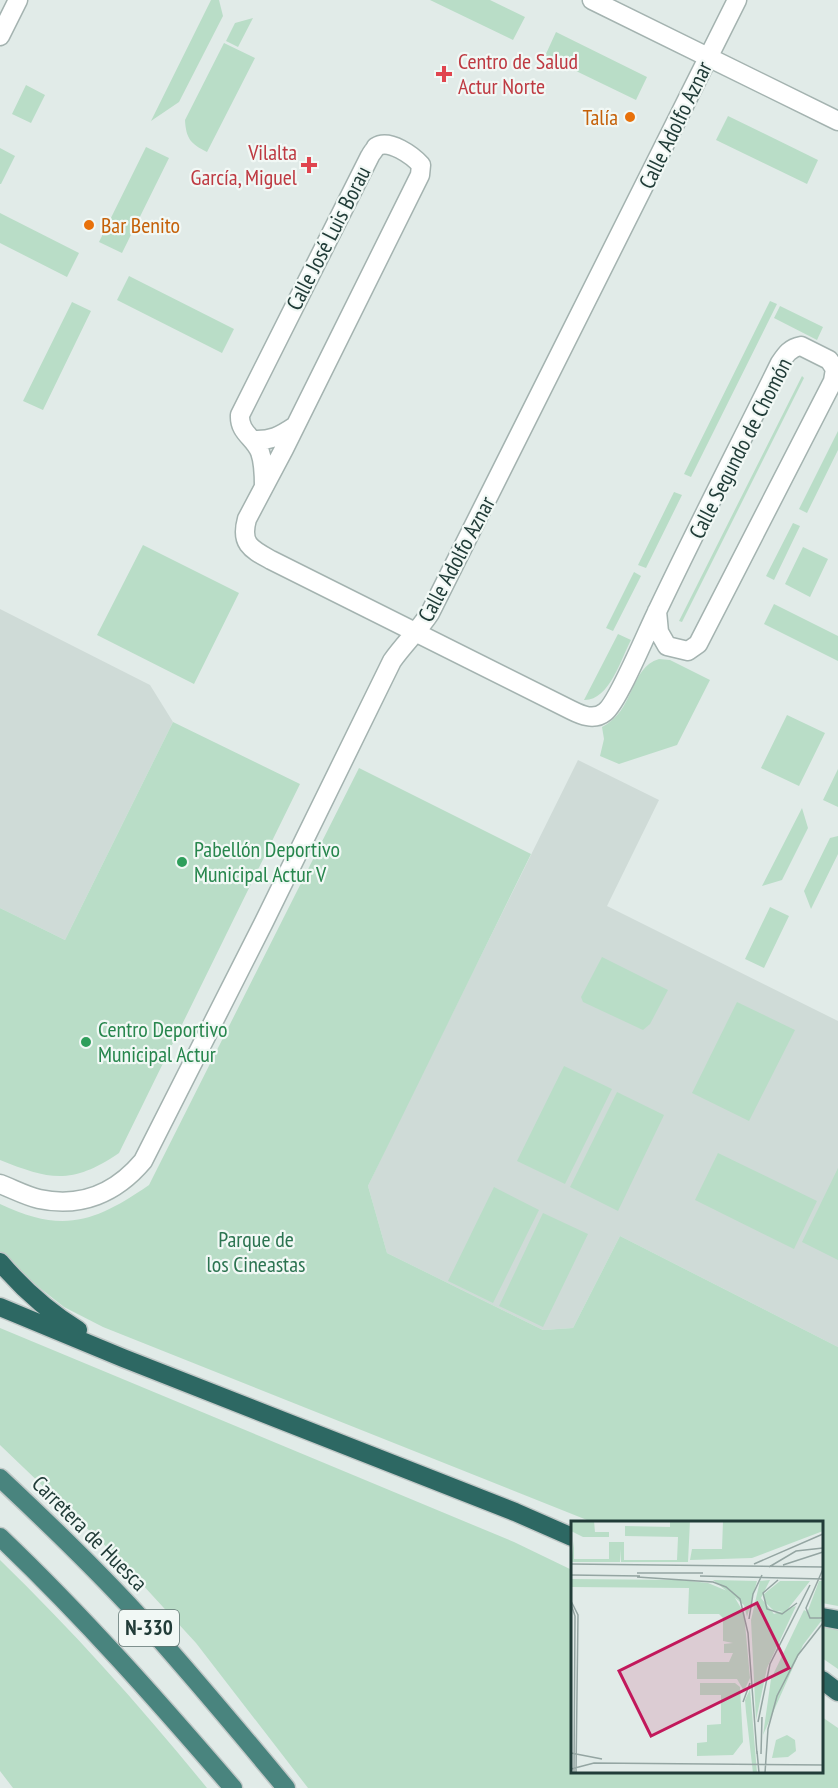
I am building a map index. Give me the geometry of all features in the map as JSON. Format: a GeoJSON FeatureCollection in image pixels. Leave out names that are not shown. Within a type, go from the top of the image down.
{"type":"FeatureCollection","features":[{"type":"Feature","properties":{"kind":"highway"},"geometry":{"type":"LineString","coordinates":[[0,1262],[13,1278],[57,1317],[123,1358]]}},
{"type":"Feature","properties":{"kind":"highway"},"geometry":{"type":"LineString","coordinates":[[0,1307],[123,1358],[515,1512],[571,1537]]}},
{"type":"Feature","properties":{"kind":"highway","name":"Carretera de Huesca"},"geometry":{"type":"LineString","coordinates":[[0,1478],[66,1540],[136,1614],[222,1711],[286,1788]]}},
{"type":"Feature","properties":{"kind":"highway","name":"N-330"},"geometry":{"type":"LineString","coordinates":[[0,1538],[53,1587],[135,1674],[233,1788]]}},
{"type":"Feature","properties":{"kind":"highway"},"geometry":{"type":"LineString","coordinates":[[823,1617],[838,1620]]}},
{"type":"Feature","properties":{"kind":"highway"},"geometry":{"type":"LineString","coordinates":[[823,1681],[838,1692]]}},
{"type":"Feature","properties":{"kind":"street"},"geometry":{"type":"LineString","coordinates":[[0,36],[18,0]]}},
{"type":"Feature","properties":{"kind":"street"},"geometry":{"type":"LineString","coordinates":[[592,0],[838,121]]}},
{"type":"Feature","properties":{"kind":"street","name":"Calle Adolfo Aznar"},"geometry":{"type":"LineString","coordinates":[[0,1184],[38,1198],[65,1202],[89,1198],[114,1189],[132,1174],[152,1146],[392,661],[403,645],[417,633],[436,603],[737,0]]}},
{"type":"Feature","properties":{"kind":"street","name":"Calle José Luis Borau"},"geometry":{"type":"LineString","coordinates":[[264,487],[260,452],[253,440],[243,433],[240,422],[245,402],[370,156],[376,147],[383,145],[396,147],[414,156],[421,165],[420,175],[296,425],[264,487],[247,519],[244,530],[249,546],[271,560],[417,633]]}},
{"type":"Feature","properties":{"kind":"street","name":"Calle Segundo de Chomón"},"geometry":{"type":"LineString","coordinates":[[417,633],[587,716],[605,712],[632,664],[785,355],[794,347],[801,346],[829,360],[835,369],[833,381],[698,644],[688,651],[667,646],[632,664]]}},
{"type":"Feature","properties":{"kind":"street"},"geometry":{"type":"LineString","coordinates":[[253,440],[267,441],[280,436],[296,425]]}},
{"type":"Feature","properties":{"kind":"street"},"geometry":{"type":"LineString","coordinates":[[657,611],[659,632],[667,646]]}},
{"type":"Feature","properties":{"kind":"shaded area"},"geometry":{"type":"Polygon","coordinates":[[[0,609],[150,685],[173,722],[65,940],[0,908],[0,609]]]}},
{"type":"Feature","properties":{"kind":"shaded area"},"geometry":{"type":"Polygon","coordinates":[[[578,760],[659,800],[607,906],[838,1021],[838,1347],[620,1236],[573,1328],[543,1330],[387,1253],[368,1186],[578,760]]]}},
{"type":"Feature","properties":{"kind":"green space"},"geometry":{"type":"Polygon","coordinates":[[[211,0],[219,0],[223,16],[179,102],[151,121],[211,0]]]}},
{"type":"Feature","properties":{"kind":"green space"},"geometry":{"type":"Polygon","coordinates":[[[430,0],[490,0],[525,17],[513,40],[430,0]]]}},
{"type":"Feature","properties":{"kind":"green space"},"geometry":{"type":"Polygon","coordinates":[[[253,18],[238,47],[226,41],[235,23],[253,18]]]}},
{"type":"Feature","properties":{"kind":"green space"},"geometry":{"type":"Polygon","coordinates":[[[556,32],[647,77],[636,100],[545,56],[556,32]]]}},
{"type":"Feature","properties":{"kind":"green space"},"geometry":{"type":"Polygon","coordinates":[[[224,43],[255,58],[207,152],[190,140],[185,120],[224,43]]]}},
{"type":"Feature","properties":{"kind":"green space"},"geometry":{"type":"Polygon","coordinates":[[[26,85],[45,95],[31,123],[12,114],[26,85]]]}},
{"type":"Feature","properties":{"kind":"green space"},"geometry":{"type":"Polygon","coordinates":[[[728,116],[818,160],[807,184],[716,140],[728,116]]]}},
{"type":"Feature","properties":{"kind":"green space"},"geometry":{"type":"Polygon","coordinates":[[[146,147],[169,158],[122,253],[99,242],[146,147]]]}},
{"type":"Feature","properties":{"kind":"green space"},"geometry":{"type":"Polygon","coordinates":[[[0,148],[15,156],[1,184],[0,184],[0,148]]]}},
{"type":"Feature","properties":{"kind":"green space"},"geometry":{"type":"Polygon","coordinates":[[[0,213],[79,253],[67,277],[0,243],[0,213]]]}},
{"type":"Feature","properties":{"kind":"green space"},"geometry":{"type":"Polygon","coordinates":[[[129,276],[234,329],[222,353],[117,300],[129,276]]]}},
{"type":"Feature","properties":{"kind":"green space"},"geometry":{"type":"Polygon","coordinates":[[[770,301],[777,304],[691,477],[684,474],[770,301]]]}},
{"type":"Feature","properties":{"kind":"green space"},"geometry":{"type":"Polygon","coordinates":[[[72,302],[91,311],[43,410],[23,401],[72,302]]]}},
{"type":"Feature","properties":{"kind":"green space"},"geometry":{"type":"Polygon","coordinates":[[[780,306],[823,327],[817,340],[774,318],[780,306]]]}},
{"type":"Feature","properties":{"kind":"green space"},"geometry":{"type":"Polygon","coordinates":[[[802,376],[804,378],[682,622],[679,621],[802,376]]]}},
{"type":"Feature","properties":{"kind":"green space"},"geometry":{"type":"Polygon","coordinates":[[[838,431],[838,450],[807,513],[799,509],[838,431]]]}},
{"type":"Feature","properties":{"kind":"green space"},"geometry":{"type":"Polygon","coordinates":[[[674,492],[682,495],[646,568],[638,565],[674,492]]]}},
{"type":"Feature","properties":{"kind":"green space"},"geometry":{"type":"Polygon","coordinates":[[[793,523],[800,526],[774,580],[766,576],[793,523]]]}},
{"type":"Feature","properties":{"kind":"green space"},"geometry":{"type":"Polygon","coordinates":[[[143,545],[239,593],[194,684],[97,635],[143,545]]]}},
{"type":"Feature","properties":{"kind":"green space"},"geometry":{"type":"Polygon","coordinates":[[[803,547],[828,559],[810,597],[785,584],[803,547]]]}},
{"type":"Feature","properties":{"kind":"green space"},"geometry":{"type":"Polygon","coordinates":[[[634,572],[641,576],[613,631],[606,628],[634,572]]]}},
{"type":"Feature","properties":{"kind":"green space"},"geometry":{"type":"Polygon","coordinates":[[[774,604],[838,636],[838,661],[764,624],[774,604]]]}},
{"type":"Feature","properties":{"kind":"green space"},"geometry":{"type":"Polygon","coordinates":[[[618,634],[631,640],[613,678],[600,694],[584,700],[618,634]]]}},
{"type":"Feature","properties":{"kind":"green space"},"geometry":{"type":"Polygon","coordinates":[[[659,659],[670,660],[710,680],[677,745],[619,764],[600,756],[604,739],[602,727],[621,711],[642,671],[659,659]]]}},
{"type":"Feature","properties":{"kind":"green space"},"geometry":{"type":"Polygon","coordinates":[[[787,715],[825,733],[799,786],[761,768],[787,715]]]}},
{"type":"Feature","properties":{"kind":"green space"},"geometry":{"type":"Polygon","coordinates":[[[173,722],[300,784],[119,1153],[74,1175],[47,1175],[33,1172],[0,1160],[0,908],[65,940],[173,722]]]}},
{"type":"Feature","properties":{"kind":"green space","name":"Parque de los Cineastas"},"geometry":{"type":"Polygon","coordinates":[[[359,768],[531,854],[368,1186],[387,1253],[543,1330],[573,1328],[620,1236],[838,1347],[838,1606],[823,1603],[823,1521],[589,1521],[103,1327],[64,1307],[0,1253],[0,1204],[42,1219],[78,1220],[112,1208],[149,1185],[359,768]]]}},
{"type":"Feature","properties":{"kind":"green space"},"geometry":{"type":"Polygon","coordinates":[[[838,769],[838,807],[823,800],[838,769]]]}},
{"type":"Feature","properties":{"kind":"green space"},"geometry":{"type":"Polygon","coordinates":[[[802,808],[808,828],[782,880],[762,886],[802,808]]]}},
{"type":"Feature","properties":{"kind":"green space"},"geometry":{"type":"Polygon","coordinates":[[[838,836],[838,854],[811,909],[804,891],[830,838],[838,836]]]}},
{"type":"Feature","properties":{"kind":"green space"},"geometry":{"type":"Polygon","coordinates":[[[770,907],[789,916],[764,968],[745,959],[770,907]]]}},
{"type":"Feature","properties":{"kind":"green space"},"geometry":{"type":"Polygon","coordinates":[[[602,957],[668,990],[650,1024],[643,1030],[583,1002],[581,997],[602,957]]]}},
{"type":"Feature","properties":{"kind":"green space"},"geometry":{"type":"Polygon","coordinates":[[[737,1002],[795,1030],[749,1121],[692,1093],[737,1002]]]}},
{"type":"Feature","properties":{"kind":"green space"},"geometry":{"type":"Polygon","coordinates":[[[564,1066],[612,1089],[565,1184],[517,1161],[564,1066]]]}},
{"type":"Feature","properties":{"kind":"green space"},"geometry":{"type":"Polygon","coordinates":[[[617,1092],[664,1115],[618,1211],[570,1187],[617,1092]]]}},
{"type":"Feature","properties":{"kind":"green space"},"geometry":{"type":"Polygon","coordinates":[[[718,1153],[817,1201],[794,1249],[695,1200],[718,1153]]]}},
{"type":"Feature","properties":{"kind":"green space"},"geometry":{"type":"Polygon","coordinates":[[[838,1168],[838,1260],[802,1242],[838,1168]]]}},
{"type":"Feature","properties":{"kind":"green space"},"geometry":{"type":"Polygon","coordinates":[[[494,1187],[539,1210],[493,1303],[448,1281],[494,1187]]]}},
{"type":"Feature","properties":{"kind":"green space"},"geometry":{"type":"Polygon","coordinates":[[[543,1213],[588,1234],[543,1327],[499,1306],[543,1213]]]}},
{"type":"Feature","properties":{"kind":"green space"},"geometry":{"type":"Polygon","coordinates":[[[0,1328],[514,1542],[571,1570],[571,1773],[823,1773],[823,1718],[838,1728],[838,1788],[308,1788],[196,1643],[119,1559],[0,1445],[0,1328]]]}},
{"type":"Feature","properties":{"kind":"green space"},"geometry":{"type":"Polygon","coordinates":[[[0,1560],[107,1671],[207,1788],[13,1788],[0,1771],[0,1560]]]}},
{"type":"Feature","properties":{"kind":"green space"},"geometry":{"type":"Polygon","coordinates":[[[823,1625],[838,1628],[838,1669],[823,1659],[823,1625]]]}},
{"type":"Feature","properties":{"kind":"place","name":"Centro de Salud Actur Norte"},"geometry":{"type":"Point","coordinates":[444,74]}},
{"type":"Feature","properties":{"kind":"place","name":"Talía"},"geometry":{"type":"Point","coordinates":[630,117]}},
{"type":"Feature","properties":{"kind":"place","name":"Vilalta García, Miguel"},"geometry":{"type":"Point","coordinates":[309,165]}},
{"type":"Feature","properties":{"kind":"place","name":"Bar Benito"},"geometry":{"type":"Point","coordinates":[89,225]}},
{"type":"Feature","properties":{"kind":"place","name":"Pabellón Deportivo Municipal Actur V"},"geometry":{"type":"Point","coordinates":[182,862]}},
{"type":"Feature","properties":{"kind":"place","name":"Centro Deportivo Municipal Actur"},"geometry":{"type":"Point","coordinates":[86,1042]}}]}
